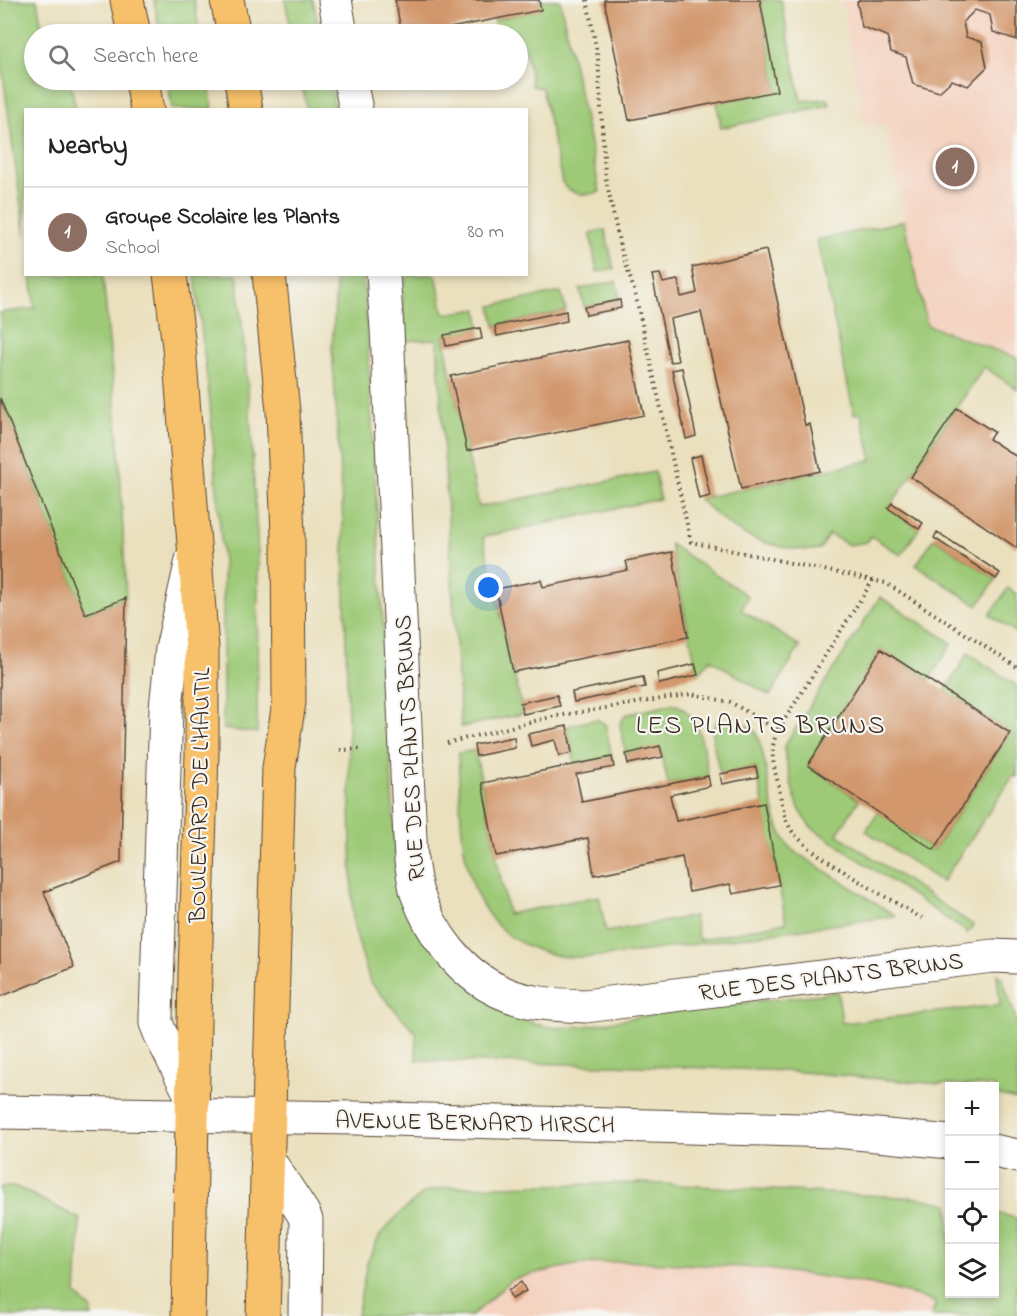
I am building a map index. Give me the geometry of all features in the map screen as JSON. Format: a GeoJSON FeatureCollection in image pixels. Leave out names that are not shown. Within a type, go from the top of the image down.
{"type":"FeatureCollection","features":[{"type":"Feature","properties":{"kind":"main road"},"geometry":{"type":"LineString","coordinates":[[127,0],[132,24]]}},
{"type":"Feature","properties":{"kind":"main road"},"geometry":{"type":"LineString","coordinates":[[227,0],[232,24]]}},
{"type":"Feature","properties":{"kind":"main road"},"geometry":{"type":"LineString","coordinates":[[144,90],[147,108]]}},
{"type":"Feature","properties":{"kind":"main road"},"geometry":{"type":"LineString","coordinates":[[243,90],[246,108]]}},
{"type":"Feature","properties":{"kind":"main road","name":"BOULEVARD DE L'HAUTIL"},"geometry":{"type":"LineString","coordinates":[[170,276],[179,347],[202,649],[202,753],[188,1316]]}},
{"type":"Feature","properties":{"kind":"main road"},"geometry":{"type":"LineString","coordinates":[[263,1316],[279,768],[289,702],[288,535],[284,434],[269,276]]}},
{"type":"Feature","properties":{"kind":"street"},"geometry":{"type":"LineString","coordinates":[[335,0],[339,24]]}},
{"type":"Feature","properties":{"kind":"street"},"geometry":{"type":"LineString","coordinates":[[352,90],[356,108]]}},
{"type":"Feature","properties":{"kind":"street","name":"RUE DES PLANTS BRUNS"},"geometry":{"type":"LineString","coordinates":[[383,276],[411,861],[417,892],[430,923],[456,959],[479,980],[500,992],[546,1004],[585,1006],[993,956],[1017,957]]}},
{"type":"Feature","properties":{"kind":"street","name":"AVENUE BERNARD HIRSCH"},"geometry":{"type":"LineString","coordinates":[[0,1112],[192,1106],[268,1117],[835,1131],[945,1142]]}},
{"type":"Feature","properties":{"kind":"street"},"geometry":{"type":"LineString","coordinates":[[999,1152],[1017,1156]]}},
{"type":"Feature","properties":{"kind":"street"},"geometry":{"type":"LineString","coordinates":[[267,1158],[306,1220],[304,1316]]}},
{"type":"Feature","properties":{"kind":"path"},"geometry":{"type":"LineString","coordinates":[[587,0],[598,58],[605,174],[620,246],[635,293],[691,542],[886,583],[1017,667]]}},
{"type":"Feature","properties":{"kind":"path"},"geometry":{"type":"LineString","coordinates":[[873,580],[778,730],[773,740],[773,761],[784,813],[790,829],[801,841],[819,855],[933,925]]}},
{"type":"Feature","properties":{"kind":"path"},"geometry":{"type":"LineString","coordinates":[[407,749],[464,740],[551,717],[691,694],[730,702],[778,730]]}},
{"type":"Feature","properties":{"kind":"path"},"geometry":{"type":"LineString","coordinates":[[340,750],[359,749]]}},
{"type":"Feature","properties":{"kind":"shaded area"},"geometry":{"type":"Polygon","coordinates":[[[842,0],[1017,0],[1017,358],[927,325],[885,124],[864,126],[842,0]]]}},
{"type":"Feature","properties":{"kind":"shaded area"},"geometry":{"type":"Polygon","coordinates":[[[593,1233],[945,1293],[945,1298],[997,1298],[1013,1316],[439,1316],[593,1233]]]}},
{"type":"Feature","properties":{"kind":"green space"},"geometry":{"type":"Polygon","coordinates":[[[0,0],[37,0],[41,24],[24,24],[24,90],[72,90],[76,108],[24,108],[24,229],[0,52],[0,0]]]}},
{"type":"Feature","properties":{"kind":"green space"},"geometry":{"type":"Polygon","coordinates":[[[154,0],[194,0],[198,24],[158,24],[154,0]]]}},
{"type":"Feature","properties":{"kind":"green space"},"geometry":{"type":"Polygon","coordinates":[[[285,0],[313,0],[318,24],[290,24],[285,0]]]}},
{"type":"Feature","properties":{"kind":"green space"},"geometry":{"type":"Polygon","coordinates":[[[539,0],[560,0],[600,192],[579,194],[570,190],[562,182],[542,88],[532,86],[528,64],[528,24],[495,24],[494,20],[540,10],[539,0]]]}},
{"type":"Feature","properties":{"kind":"green space"},"geometry":{"type":"Polygon","coordinates":[[[760,0],[781,0],[801,101],[828,99],[830,105],[721,128],[717,103],[777,90],[760,0]]]}},
{"type":"Feature","properties":{"kind":"green space"},"geometry":{"type":"Polygon","coordinates":[[[169,90],[210,90],[213,108],[172,108],[169,90]]]}},
{"type":"Feature","properties":{"kind":"green space"},"geometry":{"type":"Polygon","coordinates":[[[303,90],[331,90],[335,108],[307,108],[303,90]]]}},
{"type":"Feature","properties":{"kind":"green space"},"geometry":{"type":"Polygon","coordinates":[[[904,221],[927,325],[1017,358],[1017,389],[984,367],[889,508],[919,529],[901,555],[871,536],[867,542],[849,545],[829,534],[820,549],[806,550],[769,544],[746,535],[728,524],[699,499],[872,460],[861,413],[854,414],[817,240],[904,221]]]}},
{"type":"Feature","properties":{"kind":"green space"},"geometry":{"type":"Polygon","coordinates":[[[605,230],[614,269],[597,272],[590,233],[605,230]]]}},
{"type":"Feature","properties":{"kind":"green space"},"geometry":{"type":"Polygon","coordinates":[[[31,276],[103,276],[119,448],[126,598],[85,614],[0,397],[0,313],[35,308],[31,276]]]}},
{"type":"Feature","properties":{"kind":"green space"},"geometry":{"type":"Polygon","coordinates":[[[195,276],[237,276],[250,413],[258,554],[257,733],[223,729],[223,563],[210,404],[195,276]]]}},
{"type":"Feature","properties":{"kind":"green space"},"geometry":{"type":"Polygon","coordinates":[[[334,276],[362,276],[396,860],[505,1011],[534,1024],[555,1028],[586,1026],[666,1012],[838,992],[842,1023],[1000,1005],[997,974],[1002,978],[1017,1022],[1017,1100],[999,1096],[999,1082],[945,1082],[945,1084],[785,1071],[416,1060],[416,1033],[370,982],[353,924],[343,521],[332,347],[336,289],[334,276]]]}},
{"type":"Feature","properties":{"kind":"green space"},"geometry":{"type":"Polygon","coordinates":[[[408,276],[436,276],[444,314],[478,309],[480,328],[444,336],[479,507],[655,472],[660,499],[483,537],[523,714],[461,727],[437,339],[403,341],[403,285],[408,276]]]}},
{"type":"Feature","properties":{"kind":"green space"},"geometry":{"type":"Polygon","coordinates":[[[616,281],[620,300],[584,307],[580,289],[616,281]]]}},
{"type":"Feature","properties":{"kind":"green space"},"geometry":{"type":"Polygon","coordinates":[[[561,292],[566,311],[495,326],[491,306],[561,292]]]}},
{"type":"Feature","properties":{"kind":"green space"},"geometry":{"type":"Polygon","coordinates":[[[934,538],[996,579],[978,606],[916,565],[934,538]]]}},
{"type":"Feature","properties":{"kind":"green space"},"geometry":{"type":"Polygon","coordinates":[[[670,544],[748,596],[741,610],[800,646],[770,696],[710,659],[698,675],[670,544]]]}},
{"type":"Feature","properties":{"kind":"green space"},"geometry":{"type":"Polygon","coordinates":[[[1008,588],[1017,594],[1017,633],[990,615],[1008,588]]]}},
{"type":"Feature","properties":{"kind":"green space"},"geometry":{"type":"Polygon","coordinates":[[[880,597],[952,643],[929,680],[881,649],[808,765],[859,800],[837,834],[973,925],[968,933],[811,827],[800,810],[793,791],[784,750],[786,743],[880,597]]]}},
{"type":"Feature","properties":{"kind":"green space"},"geometry":{"type":"Polygon","coordinates":[[[968,653],[1017,686],[1017,777],[1013,776],[942,882],[866,831],[878,812],[934,850],[1010,733],[945,691],[968,653]]]}},
{"type":"Feature","properties":{"kind":"green space"},"geometry":{"type":"Polygon","coordinates":[[[673,704],[683,709],[696,724],[703,745],[708,776],[668,784],[660,747],[626,754],[620,725],[625,715],[673,704]]]}},
{"type":"Feature","properties":{"kind":"green space"},"geometry":{"type":"Polygon","coordinates":[[[596,719],[605,724],[612,757],[575,765],[567,726],[596,719]]]}},
{"type":"Feature","properties":{"kind":"green space"},"geometry":{"type":"Polygon","coordinates":[[[717,721],[748,726],[755,731],[764,760],[777,823],[792,850],[896,916],[617,955],[566,957],[535,949],[509,935],[489,916],[476,893],[468,866],[460,809],[458,753],[475,750],[508,914],[599,896],[606,932],[694,916],[699,940],[786,922],[756,767],[720,774],[713,739],[714,726],[717,721]]]}},
{"type":"Feature","properties":{"kind":"green space"},"geometry":{"type":"Polygon","coordinates":[[[644,1183],[921,1198],[945,1203],[945,1298],[999,1298],[999,1214],[1017,1218],[1017,1316],[931,1316],[936,1303],[915,1295],[872,1284],[761,1268],[623,1261],[575,1265],[511,1280],[472,1316],[357,1316],[367,1263],[380,1235],[398,1215],[425,1192],[448,1187],[644,1183]]]}},
{"type":"Feature","properties":{"kind":"green space"},"geometry":{"type":"Polygon","coordinates":[[[0,1187],[17,1187],[80,1219],[76,1294],[92,1310],[92,1316],[0,1316],[0,1187]]]}},
{"type":"Feature","properties":{"kind":"building"},"geometry":{"type":"Polygon","coordinates":[[[395,0],[539,0],[541,10],[470,24],[400,24],[395,0]]]}},
{"type":"Feature","properties":{"kind":"building"},"geometry":{"type":"Polygon","coordinates":[[[604,0],[760,0],[777,91],[629,120],[604,0]]]}},
{"type":"Feature","properties":{"kind":"building"},"geometry":{"type":"Polygon","coordinates":[[[860,0],[1017,0],[1017,40],[993,32],[990,15],[975,10],[963,22],[966,37],[982,42],[987,67],[968,86],[952,80],[939,92],[913,84],[906,57],[891,52],[887,36],[862,27],[857,2],[860,0]]]}},
{"type":"Feature","properties":{"kind":"building"},"geometry":{"type":"Polygon","coordinates":[[[766,250],[805,425],[810,424],[820,471],[741,489],[701,312],[670,319],[678,361],[670,362],[652,275],[660,274],[663,283],[678,280],[681,297],[697,293],[692,267],[766,250]]]}},
{"type":"Feature","properties":{"kind":"building"},"geometry":{"type":"Polygon","coordinates":[[[620,300],[621,308],[586,315],[584,307],[620,300]]]}},
{"type":"Feature","properties":{"kind":"building"},"geometry":{"type":"Polygon","coordinates":[[[566,311],[567,321],[497,336],[495,326],[566,311]]]}},
{"type":"Feature","properties":{"kind":"building"},"geometry":{"type":"Polygon","coordinates":[[[480,328],[482,339],[446,346],[444,335],[480,328]]]}},
{"type":"Feature","properties":{"kind":"building"},"geometry":{"type":"Polygon","coordinates":[[[628,340],[644,415],[467,451],[451,376],[628,340]]]}},
{"type":"Feature","properties":{"kind":"building"},"geometry":{"type":"Polygon","coordinates":[[[682,368],[696,436],[686,439],[672,370],[682,368]]]}},
{"type":"Feature","properties":{"kind":"building"},"geometry":{"type":"Polygon","coordinates":[[[0,398],[85,614],[126,598],[121,862],[44,892],[74,967],[0,997],[0,398]]]}},
{"type":"Feature","properties":{"kind":"building"},"geometry":{"type":"Polygon","coordinates":[[[957,408],[994,432],[989,439],[1017,457],[1017,548],[911,477],[957,408]]]}},
{"type":"Feature","properties":{"kind":"building"},"geometry":{"type":"Polygon","coordinates":[[[701,455],[710,496],[699,499],[690,458],[701,455]]]}},
{"type":"Feature","properties":{"kind":"building"},"geometry":{"type":"Polygon","coordinates":[[[892,503],[923,523],[919,529],[888,508],[892,503]]]}},
{"type":"Feature","properties":{"kind":"building"},"geometry":{"type":"Polygon","coordinates":[[[937,532],[1000,573],[996,579],[934,538],[937,532]]]}},
{"type":"Feature","properties":{"kind":"building"},"geometry":{"type":"Polygon","coordinates":[[[672,552],[688,637],[513,672],[496,589],[541,580],[543,587],[628,570],[626,561],[672,552]]]}},
{"type":"Feature","properties":{"kind":"building"},"geometry":{"type":"Polygon","coordinates":[[[881,649],[1010,733],[934,850],[808,765],[881,649]]]}},
{"type":"Feature","properties":{"kind":"building"},"geometry":{"type":"Polygon","coordinates":[[[695,664],[698,675],[659,684],[657,673],[695,664]]]}},
{"type":"Feature","properties":{"kind":"building"},"geometry":{"type":"Polygon","coordinates":[[[643,677],[645,687],[574,702],[572,692],[643,677]]]}},
{"type":"Feature","properties":{"kind":"building"},"geometry":{"type":"Polygon","coordinates":[[[557,695],[560,706],[523,714],[520,703],[557,695]]]}},
{"type":"Feature","properties":{"kind":"building"},"geometry":{"type":"Polygon","coordinates":[[[567,726],[572,753],[559,756],[555,740],[531,746],[528,734],[567,726]]]}},
{"type":"Feature","properties":{"kind":"building"},"geometry":{"type":"Polygon","coordinates":[[[514,737],[515,748],[476,756],[474,745],[514,737]]]}},
{"type":"Feature","properties":{"kind":"building"},"geometry":{"type":"Polygon","coordinates":[[[660,746],[663,757],[628,764],[626,754],[660,746]]]}},
{"type":"Feature","properties":{"kind":"building"},"geometry":{"type":"Polygon","coordinates":[[[612,757],[614,767],[576,774],[582,802],[708,776],[710,786],[670,795],[676,821],[764,803],[779,885],[733,894],[730,884],[689,892],[682,857],[594,875],[588,838],[496,856],[482,783],[612,757]]]}},
{"type":"Feature","properties":{"kind":"building"},"geometry":{"type":"Polygon","coordinates":[[[756,767],[758,777],[722,784],[720,774],[756,767]]]}},
{"type":"Feature","properties":{"kind":"building"},"geometry":{"type":"Polygon","coordinates":[[[521,1282],[526,1291],[512,1299],[508,1291],[521,1282]]]}},
{"type":"Feature","properties":{"kind":"place","name":"Groupe Scolaire les Plants"},"geometry":{"type":"Point","coordinates":[955,167]}},
{"type":"Feature","properties":{"kind":"district","name":"LES PLANTS BRUNS"},"geometry":{"type":"Point","coordinates":[761,724]}}]}
